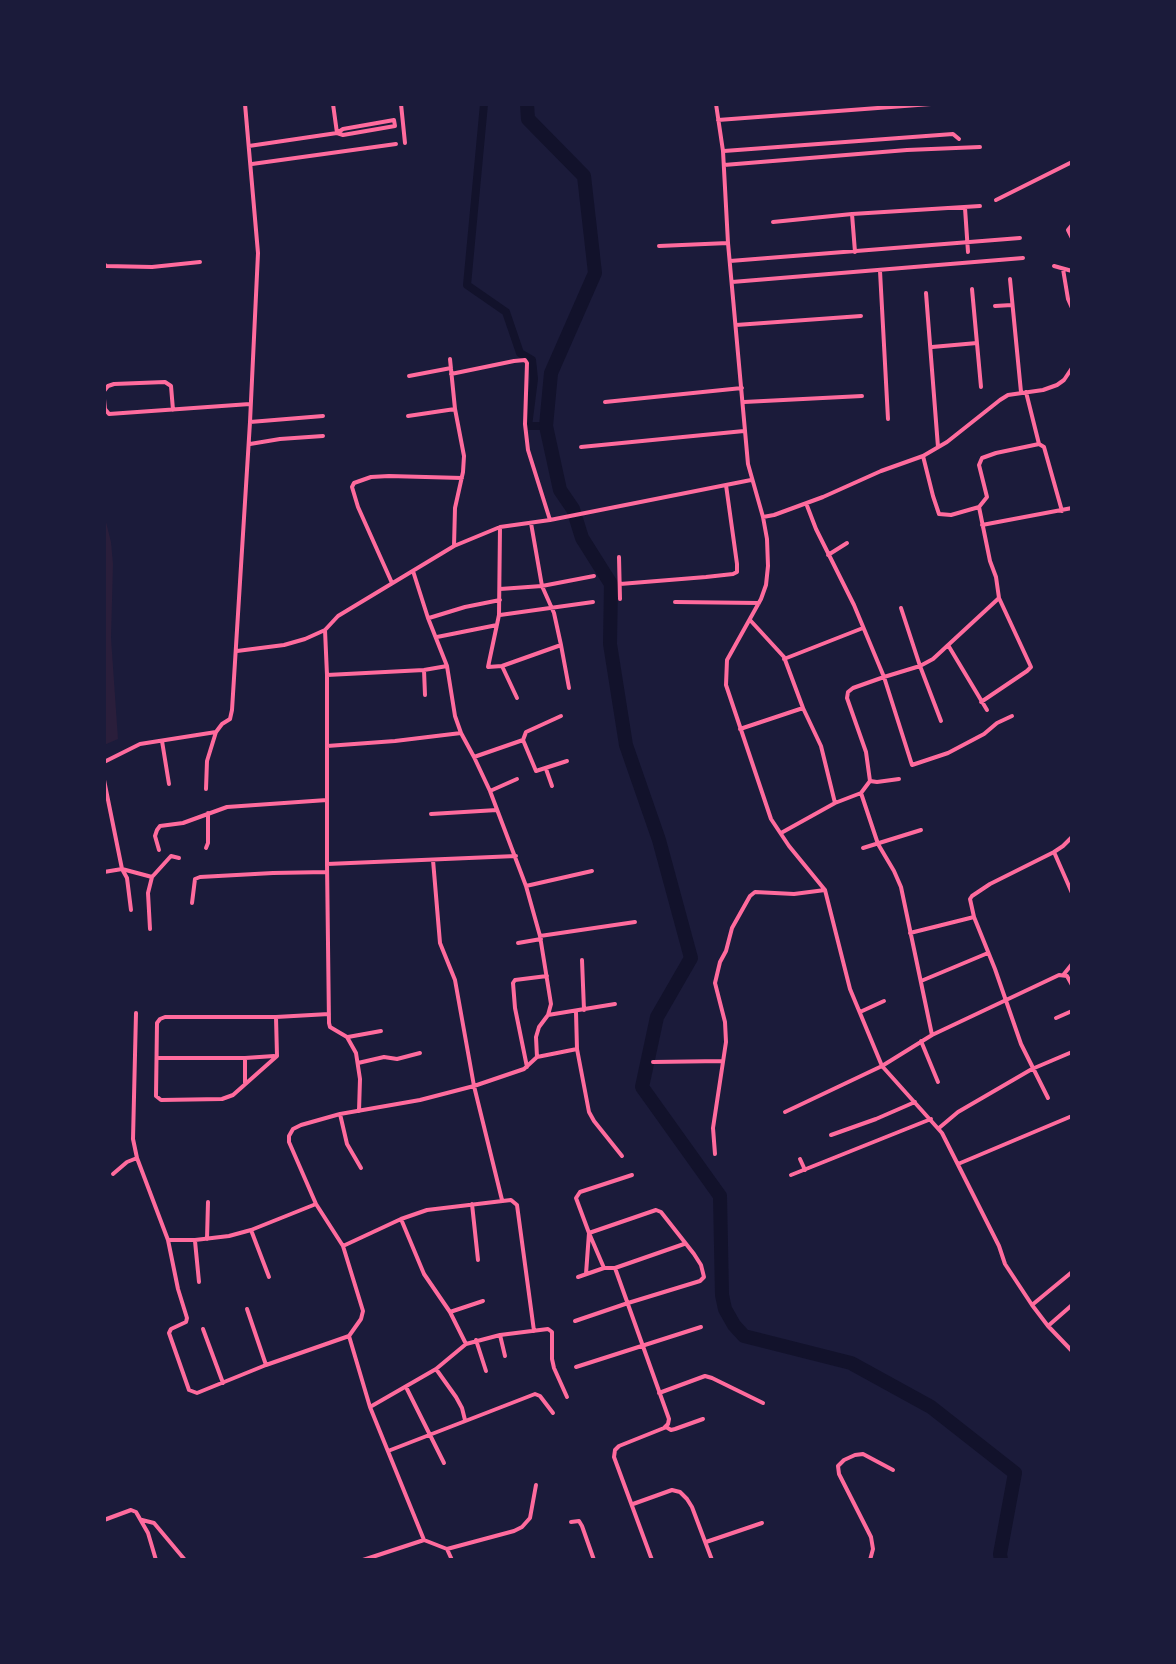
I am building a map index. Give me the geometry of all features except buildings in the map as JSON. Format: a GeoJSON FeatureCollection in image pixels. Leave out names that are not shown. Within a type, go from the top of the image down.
{"type":"FeatureCollection","features":[{"type":"Feature","properties":{"kind":"street"},"geometry":{"type":"LineString","coordinates":[[206,789],[207,761],[216,732],[230,719],[249,445],[258,253],[245,104]]}},
{"type":"Feature","properties":{"kind":"street"},"geometry":{"type":"LineString","coordinates":[[333,104],[337,133]]}},
{"type":"Feature","properties":{"kind":"street"},"geometry":{"type":"LineString","coordinates":[[401,104],[405,143]]}},
{"type":"Feature","properties":{"kind":"street"},"geometry":{"type":"LineString","coordinates":[[716,104],[723,151],[744,431],[751,480],[767,539],[768,566],[766,585],[759,603],[727,660],[726,685],[771,819],[825,890],[850,989],[882,1066],[939,1128],[999,1246],[1005,1264],[1048,1326],[1072,1351]]}},
{"type":"Feature","properties":{"kind":"street"},"geometry":{"type":"LineString","coordinates":[[718,120],[857,107],[931,104]]}},
{"type":"Feature","properties":{"kind":"street"},"geometry":{"type":"LineString","coordinates":[[249,146],[337,133],[343,129],[394,120],[395,126],[343,135],[337,133]]}},
{"type":"Feature","properties":{"kind":"street"},"geometry":{"type":"LineString","coordinates":[[723,151],[953,134],[959,139]]}},
{"type":"Feature","properties":{"kind":"street"},"geometry":{"type":"LineString","coordinates":[[251,164],[396,144]]}},
{"type":"Feature","properties":{"kind":"street"},"geometry":{"type":"LineString","coordinates":[[724,165],[980,147]]}},
{"type":"Feature","properties":{"kind":"street"},"geometry":{"type":"LineString","coordinates":[[996,200],[1072,162]]}},
{"type":"Feature","properties":{"kind":"street"},"geometry":{"type":"LineString","coordinates":[[773,222],[980,206]]}},
{"type":"Feature","properties":{"kind":"street"},"geometry":{"type":"LineString","coordinates":[[965,208],[968,252]]}},
{"type":"Feature","properties":{"kind":"street"},"geometry":{"type":"LineString","coordinates":[[852,214],[855,252]]}},
{"type":"Feature","properties":{"kind":"street"},"geometry":{"type":"LineString","coordinates":[[1072,225],[1068,230],[1072,238]]}},
{"type":"Feature","properties":{"kind":"street"},"geometry":{"type":"LineString","coordinates":[[730,261],[1020,238]]}},
{"type":"Feature","properties":{"kind":"street"},"geometry":{"type":"LineString","coordinates":[[659,246],[728,243]]}},
{"type":"Feature","properties":{"kind":"street"},"geometry":{"type":"LineString","coordinates":[[732,282],[1023,258]]}},
{"type":"Feature","properties":{"kind":"street"},"geometry":{"type":"LineString","coordinates":[[104,264],[152,267],[200,262]]}},
{"type":"Feature","properties":{"kind":"street"},"geometry":{"type":"LineString","coordinates":[[1054,266],[1072,271]]}},
{"type":"Feature","properties":{"kind":"street"},"geometry":{"type":"LineString","coordinates":[[1063,269],[1072,308]]}},
{"type":"Feature","properties":{"kind":"street"},"geometry":{"type":"LineString","coordinates":[[880,271],[888,419]]}},
{"type":"Feature","properties":{"kind":"street"},"geometry":{"type":"LineString","coordinates":[[1010,279],[1023,393],[1039,444],[1044,447],[1062,511]]}},
{"type":"Feature","properties":{"kind":"street"},"geometry":{"type":"LineString","coordinates":[[972,289],[981,387]]}},
{"type":"Feature","properties":{"kind":"street"},"geometry":{"type":"LineString","coordinates":[[926,293],[938,447]]}},
{"type":"Feature","properties":{"kind":"street"},"geometry":{"type":"LineString","coordinates":[[995,306],[1012,305]]}},
{"type":"Feature","properties":{"kind":"street"},"geometry":{"type":"LineString","coordinates":[[736,325],[861,316]]}},
{"type":"Feature","properties":{"kind":"street"},"geometry":{"type":"LineString","coordinates":[[932,347],[977,343]]}},
{"type":"Feature","properties":{"kind":"street"},"geometry":{"type":"LineString","coordinates":[[450,359],[464,456],[455,508],[454,546]]}},
{"type":"Feature","properties":{"kind":"street"},"geometry":{"type":"LineString","coordinates":[[409,376],[525,360],[528,450],[550,520]]}},
{"type":"Feature","properties":{"kind":"street"},"geometry":{"type":"LineString","coordinates":[[763,517],[923,456],[947,442],[1008,395],[1057,385],[1072,368]]}},
{"type":"Feature","properties":{"kind":"street"},"geometry":{"type":"LineString","coordinates":[[104,391],[114,384],[168,383],[171,386],[173,410]]}},
{"type":"Feature","properties":{"kind":"street"},"geometry":{"type":"LineString","coordinates":[[605,402],[742,388]]}},
{"type":"Feature","properties":{"kind":"street"},"geometry":{"type":"LineString","coordinates":[[744,402],[862,396]]}},
{"type":"Feature","properties":{"kind":"street"},"geometry":{"type":"LineString","coordinates":[[104,399],[109,414],[250,404]]}},
{"type":"Feature","properties":{"kind":"street"},"geometry":{"type":"LineString","coordinates":[[408,416],[455,409]]}},
{"type":"Feature","properties":{"kind":"street"},"geometry":{"type":"LineString","coordinates":[[250,422],[323,416]]}},
{"type":"Feature","properties":{"kind":"street"},"geometry":{"type":"LineString","coordinates":[[581,447],[744,431]]}},
{"type":"Feature","properties":{"kind":"street"},"geometry":{"type":"LineString","coordinates":[[249,445],[262,441],[323,436]]}},
{"type":"Feature","properties":{"kind":"street"},"geometry":{"type":"LineString","coordinates":[[923,456],[937,511],[951,515],[979,507],[987,497],[979,465],[982,458],[1039,444]]}},
{"type":"Feature","properties":{"kind":"street"},"geometry":{"type":"LineString","coordinates":[[392,583],[358,507],[352,487],[354,483],[389,476],[462,478]]}},
{"type":"Feature","properties":{"kind":"street"},"geometry":{"type":"LineString","coordinates":[[237,651],[284,645],[325,630],[338,616],[454,546],[500,527],[751,480]]}},
{"type":"Feature","properties":{"kind":"street"},"geometry":{"type":"LineString","coordinates":[[620,584],[737,572],[726,485]]}},
{"type":"Feature","properties":{"kind":"street"},"geometry":{"type":"LineString","coordinates":[[806,503],[884,677],[912,765],[948,753],[1012,716]]}},
{"type":"Feature","properties":{"kind":"street"},"geometry":{"type":"LineString","coordinates":[[979,507],[999,598],[1031,667],[981,702]]}},
{"type":"Feature","properties":{"kind":"street"},"geometry":{"type":"LineString","coordinates":[[982,525],[1072,508]]}},
{"type":"Feature","properties":{"kind":"street"},"geometry":{"type":"LineString","coordinates":[[531,523],[542,586],[552,608],[569,688]]}},
{"type":"Feature","properties":{"kind":"street"},"geometry":{"type":"LineString","coordinates":[[500,527],[499,615],[487,665],[489,668],[502,666],[561,645]]}},
{"type":"Feature","properties":{"kind":"street"},"geometry":{"type":"LineString","coordinates":[[828,555],[847,543]]}},
{"type":"Feature","properties":{"kind":"street"},"geometry":{"type":"LineString","coordinates":[[619,557],[620,599]]}},
{"type":"Feature","properties":{"kind":"street"},"geometry":{"type":"LineString","coordinates":[[413,571],[447,666],[455,716],[516,856],[540,938],[551,1004],[548,1015],[537,1031],[537,1057]]}},
{"type":"Feature","properties":{"kind":"street"},"geometry":{"type":"LineString","coordinates":[[500,589],[542,586],[594,576]]}},
{"type":"Feature","properties":{"kind":"street"},"geometry":{"type":"LineString","coordinates":[[780,834],[835,803],[861,793],[870,781],[866,752],[847,694],[853,688],[933,659],[999,598]]}},
{"type":"Feature","properties":{"kind":"street"},"geometry":{"type":"LineString","coordinates":[[428,618],[500,600]]}},
{"type":"Feature","properties":{"kind":"street"},"geometry":{"type":"LineString","coordinates":[[499,615],[593,602]]}},
{"type":"Feature","properties":{"kind":"street"},"geometry":{"type":"LineString","coordinates":[[675,602],[759,603]]}},
{"type":"Feature","properties":{"kind":"street"},"geometry":{"type":"LineString","coordinates":[[901,608],[941,721]]}},
{"type":"Feature","properties":{"kind":"street"},"geometry":{"type":"LineString","coordinates":[[750,620],[784,659],[821,746],[835,803]]}},
{"type":"Feature","properties":{"kind":"street"},"geometry":{"type":"LineString","coordinates":[[436,637],[497,625]]}},
{"type":"Feature","properties":{"kind":"street"},"geometry":{"type":"LineString","coordinates":[[784,659],[863,628]]}},
{"type":"Feature","properties":{"kind":"street"},"geometry":{"type":"LineString","coordinates":[[325,630],[329,1014],[330,1027],[347,1037],[356,1053],[360,1079],[359,1111]]}},
{"type":"Feature","properties":{"kind":"street"},"geometry":{"type":"LineString","coordinates":[[948,645],[987,710]]}},
{"type":"Feature","properties":{"kind":"street"},"geometry":{"type":"LineString","coordinates":[[327,675],[447,666]]}},
{"type":"Feature","properties":{"kind":"street"},"geometry":{"type":"LineString","coordinates":[[502,666],[517,698]]}},
{"type":"Feature","properties":{"kind":"street"},"geometry":{"type":"LineString","coordinates":[[424,670],[425,695]]}},
{"type":"Feature","properties":{"kind":"street"},"geometry":{"type":"LineString","coordinates":[[740,729],[803,708]]}},
{"type":"Feature","properties":{"kind":"street"},"geometry":{"type":"LineString","coordinates":[[561,716],[526,732],[523,740],[535,771],[567,761]]}},
{"type":"Feature","properties":{"kind":"street"},"geometry":{"type":"LineString","coordinates":[[104,762],[140,744],[216,732]]}},
{"type":"Feature","properties":{"kind":"street"},"geometry":{"type":"LineString","coordinates":[[327,746],[461,733]]}},
{"type":"Feature","properties":{"kind":"street"},"geometry":{"type":"LineString","coordinates":[[474,757],[523,740]]}},
{"type":"Feature","properties":{"kind":"street"},"geometry":{"type":"LineString","coordinates":[[162,741],[169,784]]}},
{"type":"Feature","properties":{"kind":"street"},"geometry":{"type":"LineString","coordinates":[[546,769],[552,786]]}},
{"type":"Feature","properties":{"kind":"street"},"geometry":{"type":"LineString","coordinates":[[490,791],[517,779]]}},
{"type":"Feature","properties":{"kind":"street"},"geometry":{"type":"LineString","coordinates":[[870,781],[899,779]]}},
{"type":"Feature","properties":{"kind":"street"},"geometry":{"type":"LineString","coordinates":[[104,780],[122,869],[127,878],[131,910]]}},
{"type":"Feature","properties":{"kind":"street"},"geometry":{"type":"LineString","coordinates":[[861,793],[878,844],[901,887],[932,1035]]}},
{"type":"Feature","properties":{"kind":"street"},"geometry":{"type":"LineString","coordinates":[[159,850],[155,836],[160,826],[183,823],[227,807],[327,800]]}},
{"type":"Feature","properties":{"kind":"street"},"geometry":{"type":"LineString","coordinates":[[431,814],[497,810]]}},
{"type":"Feature","properties":{"kind":"street"},"geometry":{"type":"LineString","coordinates":[[206,848],[208,813]]}},
{"type":"Feature","properties":{"kind":"street"},"geometry":{"type":"LineString","coordinates":[[863,848],[921,830]]}},
{"type":"Feature","properties":{"kind":"street"},"geometry":{"type":"LineString","coordinates":[[1048,1098],[1021,1044],[970,903],[972,896],[1054,852],[1072,837]]}},
{"type":"Feature","properties":{"kind":"street"},"geometry":{"type":"LineString","coordinates":[[1054,852],[1072,893]]}},
{"type":"Feature","properties":{"kind":"street"},"geometry":{"type":"LineString","coordinates":[[150,929],[148,893],[152,877],[171,856],[179,858]]}},
{"type":"Feature","properties":{"kind":"street"},"geometry":{"type":"LineString","coordinates":[[327,864],[516,856]]}},
{"type":"Feature","properties":{"kind":"street"},"geometry":{"type":"LineString","coordinates":[[433,860],[440,943],[455,980],[474,1086],[502,1200]]}},
{"type":"Feature","properties":{"kind":"street"},"geometry":{"type":"LineString","coordinates":[[104,872],[122,869],[152,877]]}},
{"type":"Feature","properties":{"kind":"street"},"geometry":{"type":"LineString","coordinates":[[526,886],[592,871]]}},
{"type":"Feature","properties":{"kind":"street"},"geometry":{"type":"LineString","coordinates":[[192,903],[195,879],[200,877],[327,872]]}},
{"type":"Feature","properties":{"kind":"street"},"geometry":{"type":"LineString","coordinates":[[715,1154],[713,1128],[726,1042],[725,1022],[716,990],[717,973],[732,928],[755,892],[794,894],[825,890]]}},
{"type":"Feature","properties":{"kind":"street"},"geometry":{"type":"LineString","coordinates":[[910,933],[974,917]]}},
{"type":"Feature","properties":{"kind":"street"},"geometry":{"type":"LineString","coordinates":[[518,943],[635,922]]}},
{"type":"Feature","properties":{"kind":"street"},"geometry":{"type":"LineString","coordinates":[[921,981],[988,953]]}},
{"type":"Feature","properties":{"kind":"street"},"geometry":{"type":"LineString","coordinates":[[582,960],[584,1010]]}},
{"type":"Feature","properties":{"kind":"street"},"geometry":{"type":"LineString","coordinates":[[785,1112],[882,1066],[932,1035],[1064,974],[1072,964]]}},
{"type":"Feature","properties":{"kind":"street"},"geometry":{"type":"LineString","coordinates":[[1064,974],[1072,985]]}},
{"type":"Feature","properties":{"kind":"street"},"geometry":{"type":"LineString","coordinates":[[527,1067],[513,983],[515,980],[547,976]]}},
{"type":"Feature","properties":{"kind":"street"},"geometry":{"type":"LineString","coordinates":[[860,1012],[884,1001]]}},
{"type":"Feature","properties":{"kind":"street"},"geometry":{"type":"LineString","coordinates":[[548,1015],[615,1004]]}},
{"type":"Feature","properties":{"kind":"street"},"geometry":{"type":"LineString","coordinates":[[1056,1018],[1072,1011]]}},
{"type":"Feature","properties":{"kind":"street"},"geometry":{"type":"LineString","coordinates":[[576,1012],[577,1049],[589,1112],[622,1156]]}},
{"type":"Feature","properties":{"kind":"street"},"geometry":{"type":"LineString","coordinates":[[136,1013],[133,1139],[137,1158],[168,1240],[187,1318],[185,1323],[169,1333],[187,1387],[197,1393],[349,1336],[361,1319],[363,1311],[343,1246],[316,1204],[289,1142],[293,1129],[340,1114],[420,1100],[474,1086],[527,1067],[537,1057],[577,1049]]}},
{"type":"Feature","properties":{"kind":"street"},"geometry":{"type":"LineString","coordinates":[[277,1056],[233,1095],[222,1099],[161,1100],[156,1096],[157,1023],[160,1019],[329,1014]]}},
{"type":"Feature","properties":{"kind":"street"},"geometry":{"type":"LineString","coordinates":[[276,1017],[277,1056]]}},
{"type":"Feature","properties":{"kind":"street"},"geometry":{"type":"LineString","coordinates":[[347,1037],[381,1031]]}},
{"type":"Feature","properties":{"kind":"street"},"geometry":{"type":"LineString","coordinates":[[921,1041],[938,1082]]}},
{"type":"Feature","properties":{"kind":"street"},"geometry":{"type":"LineString","coordinates":[[939,1128],[958,1112],[1032,1069],[1072,1052]]}},
{"type":"Feature","properties":{"kind":"street"},"geometry":{"type":"LineString","coordinates":[[358,1063],[420,1053]]}},
{"type":"Feature","properties":{"kind":"street"},"geometry":{"type":"LineString","coordinates":[[158,1058],[277,1056]]}},
{"type":"Feature","properties":{"kind":"street"},"geometry":{"type":"LineString","coordinates":[[245,1058],[245,1084]]}},
{"type":"Feature","properties":{"kind":"street"},"geometry":{"type":"LineString","coordinates":[[653,1062],[723,1061]]}},
{"type":"Feature","properties":{"kind":"street"},"geometry":{"type":"LineString","coordinates":[[831,1135],[915,1102]]}},
{"type":"Feature","properties":{"kind":"street"},"geometry":{"type":"LineString","coordinates":[[340,1114],[347,1144],[361,1168]]}},
{"type":"Feature","properties":{"kind":"street"},"geometry":{"type":"LineString","coordinates":[[958,1164],[1072,1116]]}},
{"type":"Feature","properties":{"kind":"street"},"geometry":{"type":"LineString","coordinates":[[791,1175],[931,1119]]}},
{"type":"Feature","properties":{"kind":"street"},"geometry":{"type":"LineString","coordinates":[[113,1174],[137,1158]]}},
{"type":"Feature","properties":{"kind":"street"},"geometry":{"type":"LineString","coordinates":[[800,1159],[805,1170]]}},
{"type":"Feature","properties":{"kind":"street"},"geometry":{"type":"LineString","coordinates":[[604,1268],[577,1194],[632,1175]]}},
{"type":"Feature","properties":{"kind":"street"},"geometry":{"type":"LineString","coordinates":[[343,1246],[427,1210],[511,1200],[517,1205],[534,1331]]}},
{"type":"Feature","properties":{"kind":"street"},"geometry":{"type":"LineString","coordinates":[[207,1239],[208,1202]]}},
{"type":"Feature","properties":{"kind":"street"},"geometry":{"type":"LineString","coordinates":[[168,1240],[229,1236],[316,1204]]}},
{"type":"Feature","properties":{"kind":"street"},"geometry":{"type":"LineString","coordinates":[[472,1204],[478,1260]]}},
{"type":"Feature","properties":{"kind":"street"},"geometry":{"type":"LineString","coordinates":[[575,1321],[704,1277],[701,1265],[661,1212],[656,1210],[589,1233]]}},
{"type":"Feature","properties":{"kind":"street"},"geometry":{"type":"LineString","coordinates":[[401,1219],[419,1264],[450,1312],[466,1344]]}},
{"type":"Feature","properties":{"kind":"street"},"geometry":{"type":"LineString","coordinates":[[251,1230],[269,1277]]}},
{"type":"Feature","properties":{"kind":"street"},"geometry":{"type":"LineString","coordinates":[[586,1274],[589,1233]]}},
{"type":"Feature","properties":{"kind":"street"},"geometry":{"type":"LineString","coordinates":[[195,1240],[199,1282]]}},
{"type":"Feature","properties":{"kind":"street"},"geometry":{"type":"LineString","coordinates":[[578,1277],[685,1244]]}},
{"type":"Feature","properties":{"kind":"street"},"geometry":{"type":"LineString","coordinates":[[615,1268],[669,1419],[666,1427],[619,1446],[614,1457],[652,1560]]}},
{"type":"Feature","properties":{"kind":"street"},"geometry":{"type":"LineString","coordinates":[[1032,1305],[1072,1272]]}},
{"type":"Feature","properties":{"kind":"street"},"geometry":{"type":"LineString","coordinates":[[450,1312],[483,1301]]}},
{"type":"Feature","properties":{"kind":"street"},"geometry":{"type":"LineString","coordinates":[[1048,1326],[1072,1305]]}},
{"type":"Feature","properties":{"kind":"street"},"geometry":{"type":"LineString","coordinates":[[247,1309],[266,1365]]}},
{"type":"Feature","properties":{"kind":"street"},"geometry":{"type":"LineString","coordinates":[[576,1367],[701,1327]]}},
{"type":"Feature","properties":{"kind":"street"},"geometry":{"type":"LineString","coordinates":[[203,1329],[223,1383]]}},
{"type":"Feature","properties":{"kind":"street"},"geometry":{"type":"LineString","coordinates":[[370,1407],[436,1369],[466,1344],[500,1335],[548,1329],[552,1332],[552,1359],[567,1397]]}},
{"type":"Feature","properties":{"kind":"street"},"geometry":{"type":"LineString","coordinates":[[500,1335],[505,1356]]}},
{"type":"Feature","properties":{"kind":"street"},"geometry":{"type":"LineString","coordinates":[[349,1336],[370,1407],[424,1540]]}},
{"type":"Feature","properties":{"kind":"street"},"geometry":{"type":"LineString","coordinates":[[476,1340],[486,1371]]}},
{"type":"Feature","properties":{"kind":"street"},"geometry":{"type":"LineString","coordinates":[[436,1369],[456,1397],[465,1420]]}},
{"type":"Feature","properties":{"kind":"street"},"geometry":{"type":"LineString","coordinates":[[659,1393],[705,1376],[763,1403]]}},
{"type":"Feature","properties":{"kind":"street"},"geometry":{"type":"LineString","coordinates":[[406,1387],[444,1463]]}},
{"type":"Feature","properties":{"kind":"street"},"geometry":{"type":"LineString","coordinates":[[388,1451],[535,1394],[553,1413]]}},
{"type":"Feature","properties":{"kind":"street"},"geometry":{"type":"LineString","coordinates":[[666,1427],[671,1430],[703,1419]]}},
{"type":"Feature","properties":{"kind":"street"},"geometry":{"type":"LineString","coordinates":[[870,1560],[873,1549],[871,1537],[839,1474],[838,1466],[844,1460],[863,1454],[893,1470]]}},
{"type":"Feature","properties":{"kind":"street"},"geometry":{"type":"LineString","coordinates":[[363,1560],[424,1540],[447,1549],[522,1527],[530,1518],[536,1485]]}},
{"type":"Feature","properties":{"kind":"street"},"geometry":{"type":"LineString","coordinates":[[632,1504],[676,1490],[692,1507],[712,1560]]}},
{"type":"Feature","properties":{"kind":"street"},"geometry":{"type":"LineString","coordinates":[[104,1520],[131,1510],[136,1512],[142,1520],[156,1560]]}},
{"type":"Feature","properties":{"kind":"street"},"geometry":{"type":"LineString","coordinates":[[142,1520],[154,1523],[185,1560]]}},
{"type":"Feature","properties":{"kind":"street"},"geometry":{"type":"LineString","coordinates":[[571,1522],[579,1521],[594,1560]]}},
{"type":"Feature","properties":{"kind":"street"},"geometry":{"type":"LineString","coordinates":[[706,1542],[762,1523]]}},
{"type":"Feature","properties":{"kind":"street"},"geometry":{"type":"LineString","coordinates":[[447,1549],[452,1560]]}},
{"type":"Feature","properties":{"kind":"shaded area"},"geometry":{"type":"Polygon","coordinates":[[[104,514],[113,564],[111,638],[118,739],[104,745],[104,514]]]}},
{"type":"Feature","properties":{"kind":"waterway"},"geometry":{"type":"LineString","coordinates":[[484,104],[467,285],[506,312],[520,353],[532,360],[534,379],[528,426],[546,426]]}},
{"type":"Feature","properties":{"kind":"waterway"},"geometry":{"type":"LineString","coordinates":[[527,104],[528,119],[584,176],[595,273],[551,373],[546,426],[560,490],[573,509],[582,538],[611,584],[610,644],[626,745],[659,840],[691,958],[657,1017],[642,1087],[720,1196],[722,1295],[725,1309],[734,1325],[744,1336],[851,1363],[931,1407],[1015,1473],[1001,1560]]}}]}
